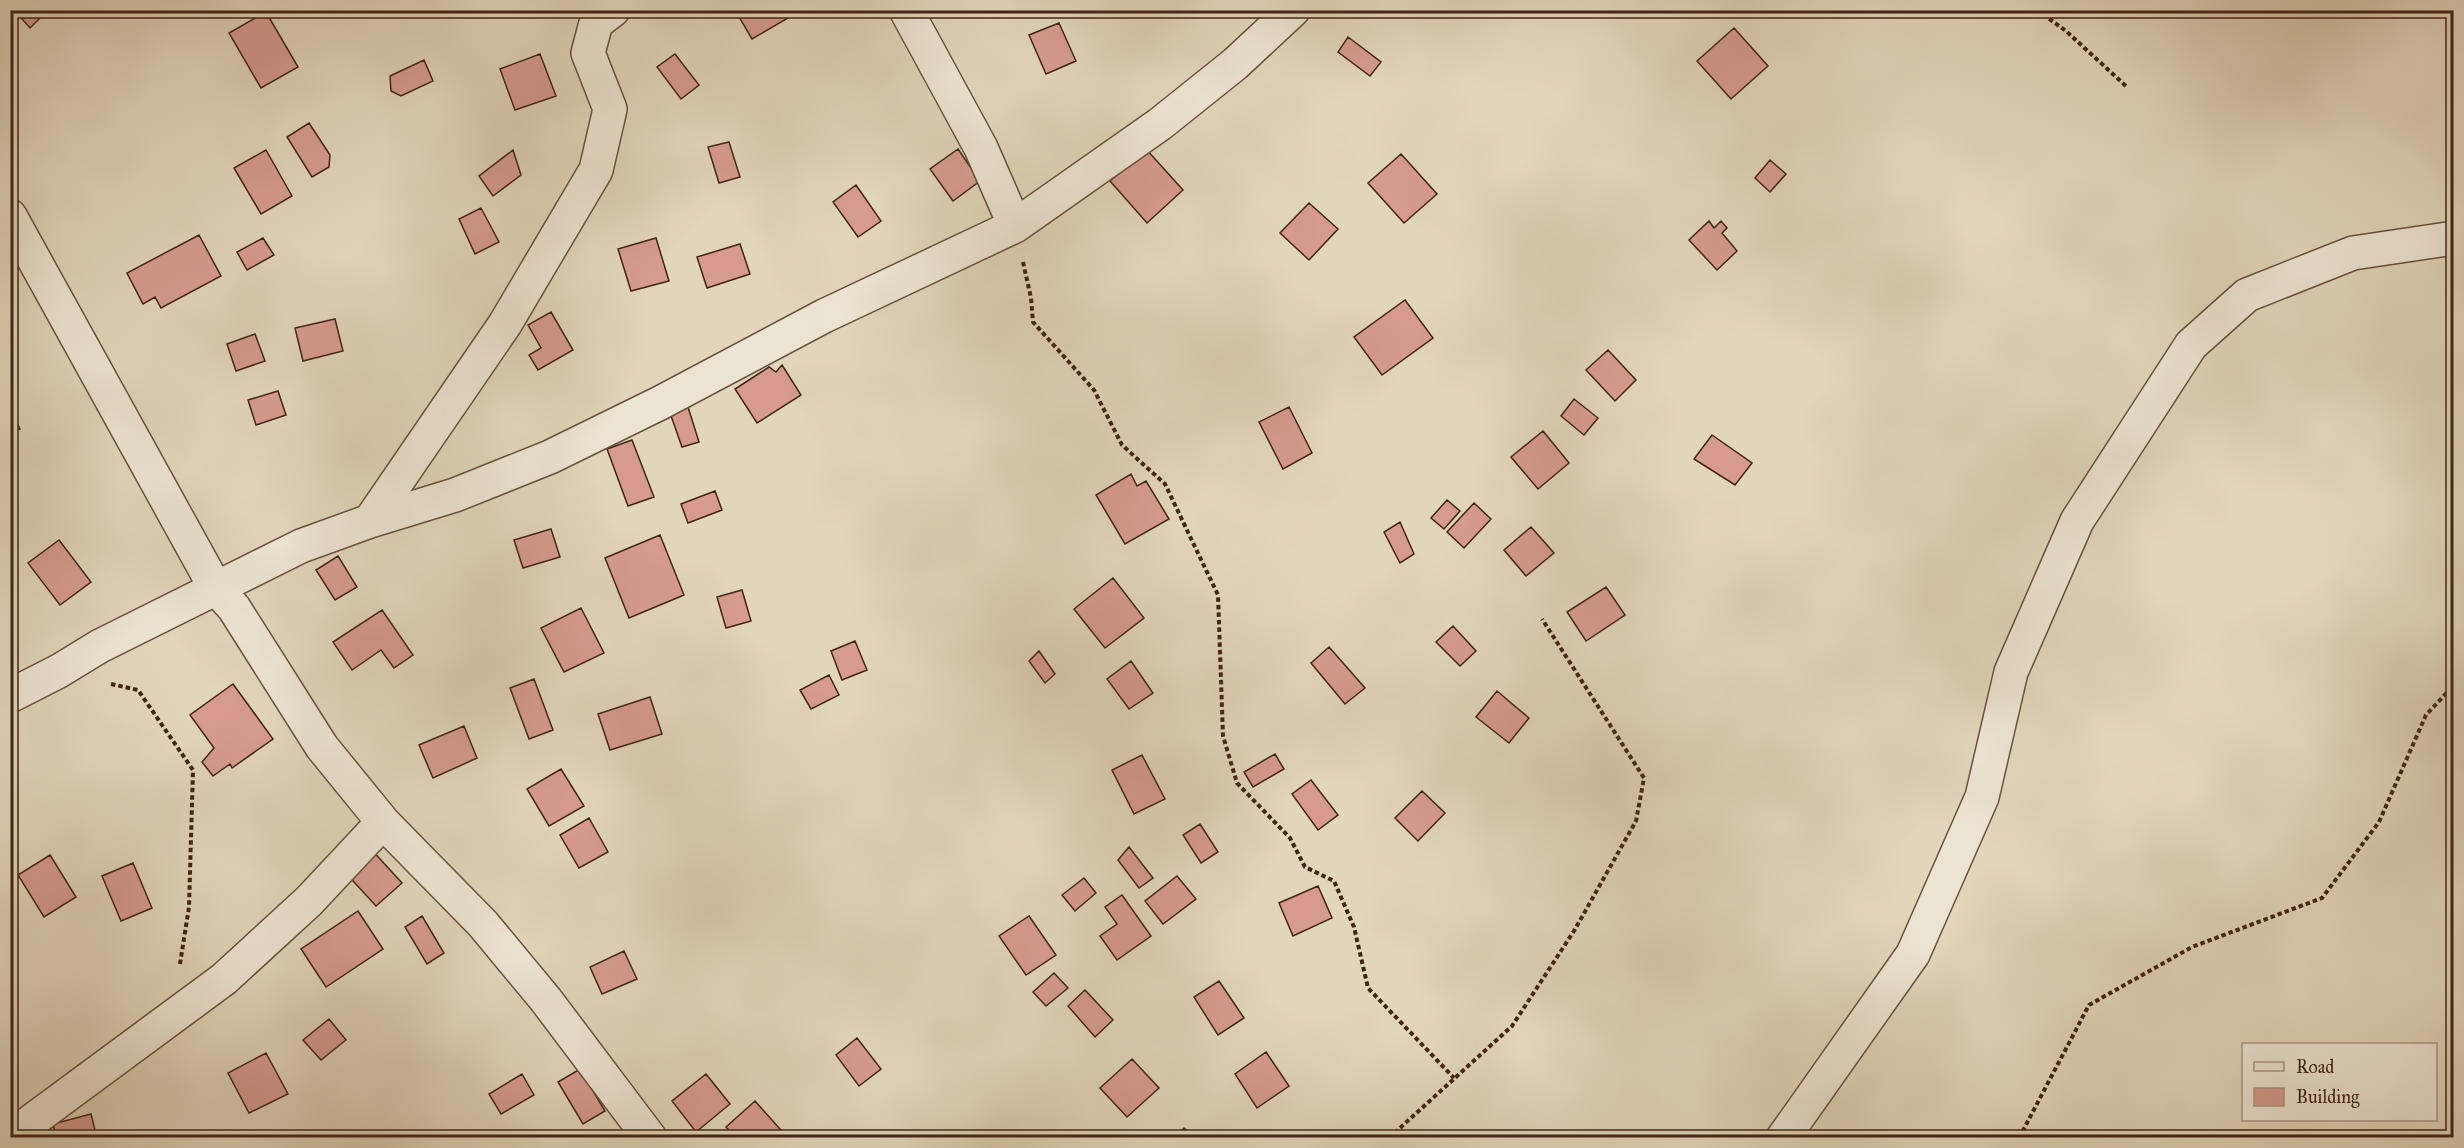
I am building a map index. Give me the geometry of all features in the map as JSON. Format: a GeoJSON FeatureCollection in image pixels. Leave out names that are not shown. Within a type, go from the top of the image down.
{"type":"FeatureCollection","features":[{"type":"Feature","properties":{"kind":"street"},"geometry":{"type":"LineString","coordinates":[[370,521],[505,324],[596,170],[610,109],[588,53],[596,23],[612,10]]}},
{"type":"Feature","properties":{"kind":"street"},"geometry":{"type":"LineString","coordinates":[[906,10],[981,148],[1015,226]]}},
{"type":"Feature","properties":{"kind":"street"},"geometry":{"type":"LineString","coordinates":[[10,696],[214,587],[301,546],[370,521],[455,495],[550,457],[660,403],[824,316],[1015,226],[1160,124],[1235,64],[1293,10]]}},
{"type":"Feature","properties":{"kind":"street"},"geometry":{"type":"LineString","coordinates":[[10,216],[214,587],[234,608],[322,747],[383,822],[483,924],[546,1000],[650,1137]]}},
{"type":"Feature","properties":{"kind":"street"},"geometry":{"type":"LineString","coordinates":[[1783,1137],[1913,954],[1982,797],[2011,672],[2077,521],[2192,345],[2247,295],[2353,253],[2454,238]]}},
{"type":"Feature","properties":{"kind":"street"},"geometry":{"type":"LineString","coordinates":[[10,1137],[224,979],[309,901],[383,822]]}},
{"type":"Feature","properties":{"kind":"path"},"geometry":{"type":"LineString","coordinates":[[2037,10],[2066,31],[2127,87]]}},
{"type":"Feature","properties":{"kind":"path"},"geometry":{"type":"LineString","coordinates":[[1015,226],[1031,298],[1033,322],[1094,390],[1122,445],[1165,484],[1218,595],[1223,736],[1237,783],[1290,838],[1305,867],[1334,881],[1354,927],[1368,988],[1454,1078]]}},
{"type":"Feature","properties":{"kind":"path"},"geometry":{"type":"LineString","coordinates":[[1389,1137],[1512,1026],[1574,931],[1636,821],[1644,778],[1542,619]]}},
{"type":"Feature","properties":{"kind":"path"},"geometry":{"type":"LineString","coordinates":[[2019,1137],[2089,1005],[2192,947],[2322,898],[2379,822],[2426,715],[2454,685]]}},
{"type":"Feature","properties":{"kind":"path"},"geometry":{"type":"LineString","coordinates":[[138,690],[193,770],[189,907],[171,1018]]}},
{"type":"Feature","properties":{"kind":"building"},"geometry":{"type":"Polygon","coordinates":[[[14,10],[48,10],[30,28],[14,10]]]}},
{"type":"Feature","properties":{"kind":"building"},"geometry":{"type":"Polygon","coordinates":[[[735,10],[784,10],[788,18],[752,39],[735,10]]]}},
{"type":"Feature","properties":{"kind":"building"},"geometry":{"type":"Polygon","coordinates":[[[266,12],[298,67],[261,88],[229,33],[266,12]]]}},
{"type":"Feature","properties":{"kind":"building"},"geometry":{"type":"Polygon","coordinates":[[[1059,23],[1076,61],[1046,74],[1029,35],[1059,23]]]}},
{"type":"Feature","properties":{"kind":"building"},"geometry":{"type":"Polygon","coordinates":[[[1734,28],[1768,66],[1731,99],[1697,61],[1734,28]]]}},
{"type":"Feature","properties":{"kind":"building"},"geometry":{"type":"Polygon","coordinates":[[[1348,37],[1381,62],[1370,76],[1338,52],[1348,37]]]}},
{"type":"Feature","properties":{"kind":"building"},"geometry":{"type":"Polygon","coordinates":[[[540,54],[556,96],[515,110],[500,69],[540,54]]]}},
{"type":"Feature","properties":{"kind":"building"},"geometry":{"type":"Polygon","coordinates":[[[675,54],[699,85],[681,99],[657,67],[675,54]]]}},
{"type":"Feature","properties":{"kind":"building"},"geometry":{"type":"Polygon","coordinates":[[[424,60],[433,81],[401,96],[391,91],[390,76],[424,60]]]}},
{"type":"Feature","properties":{"kind":"building"},"geometry":{"type":"Polygon","coordinates":[[[309,123],[330,155],[329,167],[312,177],[287,137],[309,123]]]}},
{"type":"Feature","properties":{"kind":"building"},"geometry":{"type":"Polygon","coordinates":[[[729,142],[740,177],[719,183],[708,147],[729,142]]]}},
{"type":"Feature","properties":{"kind":"building"},"geometry":{"type":"Polygon","coordinates":[[[958,149],[980,181],[953,201],[930,169],[958,149]]]}},
{"type":"Feature","properties":{"kind":"building"},"geometry":{"type":"Polygon","coordinates":[[[1146,149],[1183,190],[1147,223],[1110,181],[1146,149]]]}},
{"type":"Feature","properties":{"kind":"building"},"geometry":{"type":"Polygon","coordinates":[[[266,150],[292,196],[261,214],[234,168],[266,150]]]}},
{"type":"Feature","properties":{"kind":"building"},"geometry":{"type":"Polygon","coordinates":[[[513,150],[521,175],[493,196],[479,176],[513,150]]]}},
{"type":"Feature","properties":{"kind":"building"},"geometry":{"type":"Polygon","coordinates":[[[1401,154],[1437,194],[1404,223],[1368,183],[1401,154]]]}},
{"type":"Feature","properties":{"kind":"building"},"geometry":{"type":"Polygon","coordinates":[[[1770,160],[1786,174],[1770,192],[1755,178],[1770,160]]]}},
{"type":"Feature","properties":{"kind":"building"},"geometry":{"type":"Polygon","coordinates":[[[856,185],[881,221],[858,237],[833,202],[856,185]]]}},
{"type":"Feature","properties":{"kind":"building"},"geometry":{"type":"Polygon","coordinates":[[[1309,203],[1338,229],[1309,260],[1280,233],[1309,203]]]}},
{"type":"Feature","properties":{"kind":"building"},"geometry":{"type":"Polygon","coordinates":[[[481,208],[499,242],[475,254],[459,219],[481,208]]]}},
{"type":"Feature","properties":{"kind":"building"},"geometry":{"type":"Polygon","coordinates":[[[1709,221],[1714,228],[1721,221],[1727,228],[1722,233],[1737,251],[1717,270],[1689,240],[1709,221]]]}},
{"type":"Feature","properties":{"kind":"building"},"geometry":{"type":"Polygon","coordinates":[[[199,235],[221,276],[161,308],[155,297],[143,304],[127,273],[199,235]]]}},
{"type":"Feature","properties":{"kind":"building"},"geometry":{"type":"Polygon","coordinates":[[[263,238],[274,255],[247,270],[237,252],[263,238]]]}},
{"type":"Feature","properties":{"kind":"building"},"geometry":{"type":"Polygon","coordinates":[[[656,238],[669,281],[631,291],[618,249],[656,238]]]}},
{"type":"Feature","properties":{"kind":"building"},"geometry":{"type":"Polygon","coordinates":[[[740,244],[750,274],[707,288],[697,257],[740,244]]]}},
{"type":"Feature","properties":{"kind":"building"},"geometry":{"type":"Polygon","coordinates":[[[1405,300],[1433,338],[1382,375],[1354,337],[1405,300]]]}},
{"type":"Feature","properties":{"kind":"building"},"geometry":{"type":"Polygon","coordinates":[[[551,312],[573,350],[538,370],[529,355],[541,348],[528,325],[551,312]]]}},
{"type":"Feature","properties":{"kind":"building"},"geometry":{"type":"Polygon","coordinates":[[[335,319],[343,351],[303,361],[295,328],[335,319]]]}},
{"type":"Feature","properties":{"kind":"building"},"geometry":{"type":"Polygon","coordinates":[[[255,334],[265,361],[236,371],[227,344],[255,334]]]}},
{"type":"Feature","properties":{"kind":"building"},"geometry":{"type":"Polygon","coordinates":[[[1608,350],[1636,380],[1615,401],[1586,370],[1608,350]]]}},
{"type":"Feature","properties":{"kind":"building"},"geometry":{"type":"Polygon","coordinates":[[[782,365],[801,395],[757,423],[735,389],[769,367],[776,372],[782,365]]]}},
{"type":"Feature","properties":{"kind":"building"},"geometry":{"type":"Polygon","coordinates":[[[278,391],[286,415],[256,425],[248,400],[278,391]]]}},
{"type":"Feature","properties":{"kind":"building"},"geometry":{"type":"Polygon","coordinates":[[[1574,399],[1598,418],[1584,435],[1561,416],[1574,399]]]}},
{"type":"Feature","properties":{"kind":"building"},"geometry":{"type":"Polygon","coordinates":[[[688,407],[699,442],[682,447],[670,413],[688,407]]]}},
{"type":"Feature","properties":{"kind":"building"},"geometry":{"type":"Polygon","coordinates":[[[1289,407],[1312,453],[1283,469],[1259,422],[1289,407]]]}},
{"type":"Feature","properties":{"kind":"building"},"geometry":{"type":"Polygon","coordinates":[[[10,409],[20,429],[10,434],[10,409]]]}},
{"type":"Feature","properties":{"kind":"building"},"geometry":{"type":"Polygon","coordinates":[[[1543,431],[1569,463],[1538,489],[1511,457],[1543,431]]]}},
{"type":"Feature","properties":{"kind":"building"},"geometry":{"type":"Polygon","coordinates":[[[1712,435],[1752,463],[1735,485],[1694,459],[1712,435]]]}},
{"type":"Feature","properties":{"kind":"building"},"geometry":{"type":"Polygon","coordinates":[[[632,440],[654,497],[628,506],[607,449],[632,440]]]}},
{"type":"Feature","properties":{"kind":"building"},"geometry":{"type":"Polygon","coordinates":[[[1131,474],[1137,486],[1146,481],[1169,519],[1125,544],[1096,495],[1131,474]]]}},
{"type":"Feature","properties":{"kind":"building"},"geometry":{"type":"Polygon","coordinates":[[[715,491],[722,510],[688,523],[681,504],[715,491]]]}},
{"type":"Feature","properties":{"kind":"building"},"geometry":{"type":"Polygon","coordinates":[[[1447,500],[1460,511],[1444,529],[1431,518],[1447,500]]]}},
{"type":"Feature","properties":{"kind":"building"},"geometry":{"type":"Polygon","coordinates":[[[1474,503],[1491,519],[1464,548],[1447,532],[1474,503]]]}},
{"type":"Feature","properties":{"kind":"building"},"geometry":{"type":"Polygon","coordinates":[[[1400,522],[1414,554],[1400,563],[1384,532],[1400,522]]]}},
{"type":"Feature","properties":{"kind":"building"},"geometry":{"type":"Polygon","coordinates":[[[1531,527],[1554,553],[1526,576],[1504,550],[1531,527]]]}},
{"type":"Feature","properties":{"kind":"building"},"geometry":{"type":"Polygon","coordinates":[[[551,529],[560,557],[523,568],[514,540],[551,529]]]}},
{"type":"Feature","properties":{"kind":"building"},"geometry":{"type":"Polygon","coordinates":[[[660,535],[684,595],[629,618],[605,558],[660,535]]]}},
{"type":"Feature","properties":{"kind":"building"},"geometry":{"type":"Polygon","coordinates":[[[59,540],[91,582],[60,605],[28,563],[59,540]]]}},
{"type":"Feature","properties":{"kind":"building"},"geometry":{"type":"Polygon","coordinates":[[[338,556],[357,587],[335,600],[316,570],[338,556]]]}},
{"type":"Feature","properties":{"kind":"building"},"geometry":{"type":"Polygon","coordinates":[[[1113,578],[1144,618],[1105,648],[1074,609],[1113,578]]]}},
{"type":"Feature","properties":{"kind":"building"},"geometry":{"type":"Polygon","coordinates":[[[1606,587],[1625,615],[1586,641],[1567,612],[1606,587]]]}},
{"type":"Feature","properties":{"kind":"building"},"geometry":{"type":"Polygon","coordinates":[[[742,590],[751,621],[726,628],[717,597],[742,590]]]}},
{"type":"Feature","properties":{"kind":"building"},"geometry":{"type":"Polygon","coordinates":[[[581,608],[604,653],[564,672],[541,628],[581,608]]]}},
{"type":"Feature","properties":{"kind":"building"},"geometry":{"type":"Polygon","coordinates":[[[382,610],[413,655],[394,668],[381,650],[352,670],[333,642],[382,610]]]}},
{"type":"Feature","properties":{"kind":"building"},"geometry":{"type":"Polygon","coordinates":[[[1453,626],[1476,651],[1460,666],[1436,642],[1453,626]]]}},
{"type":"Feature","properties":{"kind":"building"},"geometry":{"type":"Polygon","coordinates":[[[855,641],[867,670],[842,680],[831,651],[855,641]]]}},
{"type":"Feature","properties":{"kind":"building"},"geometry":{"type":"Polygon","coordinates":[[[1329,647],[1365,688],[1345,704],[1311,663],[1329,647]]]}},
{"type":"Feature","properties":{"kind":"building"},"geometry":{"type":"Polygon","coordinates":[[[1039,651],[1055,674],[1045,683],[1029,661],[1039,651]]]}},
{"type":"Feature","properties":{"kind":"building"},"geometry":{"type":"Polygon","coordinates":[[[1131,661],[1153,693],[1129,709],[1107,679],[1131,661]]]}},
{"type":"Feature","properties":{"kind":"building"},"geometry":{"type":"Polygon","coordinates":[[[829,675],[839,695],[811,709],[800,690],[829,675]]]}},
{"type":"Feature","properties":{"kind":"building"},"geometry":{"type":"Polygon","coordinates":[[[534,679],[553,730],[529,739],[510,688],[534,679]]]}},
{"type":"Feature","properties":{"kind":"building"},"geometry":{"type":"Polygon","coordinates":[[[233,684],[273,739],[232,768],[230,764],[213,776],[202,762],[214,748],[190,715],[233,684]]]}},
{"type":"Feature","properties":{"kind":"building"},"geometry":{"type":"Polygon","coordinates":[[[1497,691],[1529,718],[1509,743],[1476,717],[1497,691]]]}},
{"type":"Feature","properties":{"kind":"building"},"geometry":{"type":"Polygon","coordinates":[[[650,697],[662,734],[610,750],[598,714],[650,697]]]}},
{"type":"Feature","properties":{"kind":"building"},"geometry":{"type":"Polygon","coordinates":[[[464,726],[477,758],[433,778],[419,745],[464,726]]]}},
{"type":"Feature","properties":{"kind":"building"},"geometry":{"type":"Polygon","coordinates":[[[1275,754],[1284,769],[1253,787],[1244,772],[1275,754]]]}},
{"type":"Feature","properties":{"kind":"building"},"geometry":{"type":"Polygon","coordinates":[[[1142,755],[1165,799],[1134,814],[1112,770],[1142,755]]]}},
{"type":"Feature","properties":{"kind":"building"},"geometry":{"type":"Polygon","coordinates":[[[561,769],[584,806],[549,826],[527,789],[561,769]]]}},
{"type":"Feature","properties":{"kind":"building"},"geometry":{"type":"Polygon","coordinates":[[[1311,780],[1338,815],[1318,830],[1292,794],[1311,780]]]}},
{"type":"Feature","properties":{"kind":"building"},"geometry":{"type":"Polygon","coordinates":[[[1422,791],[1445,813],[1418,841],[1395,818],[1422,791]]]}},
{"type":"Feature","properties":{"kind":"building"},"geometry":{"type":"Polygon","coordinates":[[[589,818],[608,852],[579,868],[560,835],[589,818]]]}},
{"type":"Feature","properties":{"kind":"building"},"geometry":{"type":"Polygon","coordinates":[[[1200,824],[1218,852],[1201,863],[1183,835],[1200,824]]]}},
{"type":"Feature","properties":{"kind":"building"},"geometry":{"type":"Polygon","coordinates":[[[369,847],[402,883],[376,906],[343,870],[369,847]]]}},
{"type":"Feature","properties":{"kind":"building"},"geometry":{"type":"Polygon","coordinates":[[[1129,847],[1153,878],[1139,888],[1118,860],[1129,847]]]}},
{"type":"Feature","properties":{"kind":"building"},"geometry":{"type":"Polygon","coordinates":[[[50,855],[76,897],[44,917],[18,875],[50,855]]]}},
{"type":"Feature","properties":{"kind":"building"},"geometry":{"type":"Polygon","coordinates":[[[133,863],[152,908],[121,921],[102,876],[133,863]]]}},
{"type":"Feature","properties":{"kind":"building"},"geometry":{"type":"Polygon","coordinates":[[[1177,876],[1196,899],[1163,924],[1145,901],[1177,876]]]}},
{"type":"Feature","properties":{"kind":"building"},"geometry":{"type":"Polygon","coordinates":[[[1084,878],[1096,893],[1075,911],[1062,895],[1084,878]]]}},
{"type":"Feature","properties":{"kind":"building"},"geometry":{"type":"Polygon","coordinates":[[[1318,886],[1332,918],[1293,936],[1279,903],[1318,886]]]}},
{"type":"Feature","properties":{"kind":"building"},"geometry":{"type":"Polygon","coordinates":[[[1122,895],[1151,936],[1117,960],[1100,936],[1117,924],[1105,907],[1122,895]]]}},
{"type":"Feature","properties":{"kind":"building"},"geometry":{"type":"Polygon","coordinates":[[[358,911],[383,949],[326,987],[301,949],[358,911]]]}},
{"type":"Feature","properties":{"kind":"building"},"geometry":{"type":"Polygon","coordinates":[[[422,916],[444,953],[427,964],[405,927],[422,916]]]}},
{"type":"Feature","properties":{"kind":"building"},"geometry":{"type":"Polygon","coordinates":[[[1029,916],[1056,955],[1026,975],[999,936],[1029,916]]]}},
{"type":"Feature","properties":{"kind":"building"},"geometry":{"type":"Polygon","coordinates":[[[624,951],[637,979],[602,994],[590,967],[624,951]]]}},
{"type":"Feature","properties":{"kind":"building"},"geometry":{"type":"Polygon","coordinates":[[[1054,973],[1068,988],[1046,1006],[1033,992],[1054,973]]]}},
{"type":"Feature","properties":{"kind":"building"},"geometry":{"type":"Polygon","coordinates":[[[1219,981],[1244,1018],[1218,1035],[1194,997],[1219,981]]]}},
{"type":"Feature","properties":{"kind":"building"},"geometry":{"type":"Polygon","coordinates":[[[1085,990],[1113,1020],[1095,1037],[1068,1006],[1085,990]]]}},
{"type":"Feature","properties":{"kind":"building"},"geometry":{"type":"Polygon","coordinates":[[[329,1019],[346,1040],[321,1060],[303,1040],[329,1019]]]}},
{"type":"Feature","properties":{"kind":"building"},"geometry":{"type":"Polygon","coordinates":[[[857,1038],[881,1069],[859,1086],[836,1055],[857,1038]]]}},
{"type":"Feature","properties":{"kind":"building"},"geometry":{"type":"Polygon","coordinates":[[[1266,1052],[1289,1086],[1257,1108],[1235,1074],[1266,1052]]]}},
{"type":"Feature","properties":{"kind":"building"},"geometry":{"type":"Polygon","coordinates":[[[266,1053],[288,1094],[249,1113],[228,1073],[266,1053]]]}},
{"type":"Feature","properties":{"kind":"building"},"geometry":{"type":"Polygon","coordinates":[[[1132,1059],[1159,1088],[1127,1117],[1100,1088],[1132,1059]]]}},
{"type":"Feature","properties":{"kind":"building"},"geometry":{"type":"Polygon","coordinates":[[[580,1069],[605,1111],[583,1124],[558,1082],[580,1069]]]}},
{"type":"Feature","properties":{"kind":"building"},"geometry":{"type":"Polygon","coordinates":[[[522,1074],[534,1095],[501,1114],[489,1094],[522,1074]]]}},
{"type":"Feature","properties":{"kind":"building"},"geometry":{"type":"Polygon","coordinates":[[[706,1074],[730,1104],[696,1132],[672,1101],[706,1074]]]}},
{"type":"Feature","properties":{"kind":"building"},"geometry":{"type":"Polygon","coordinates":[[[755,1101],[788,1138],[736,1138],[726,1127],[755,1101]]]}},
{"type":"Feature","properties":{"kind":"building"},"geometry":{"type":"Polygon","coordinates":[[[91,1114],[97,1138],[56,1138],[53,1124],[91,1114]]]}},
{"type":"Feature","properties":{"kind":"building"},"geometry":{"type":"Polygon","coordinates":[[[1184,1128],[1195,1138],[1176,1138],[1184,1128]]]}}]}
